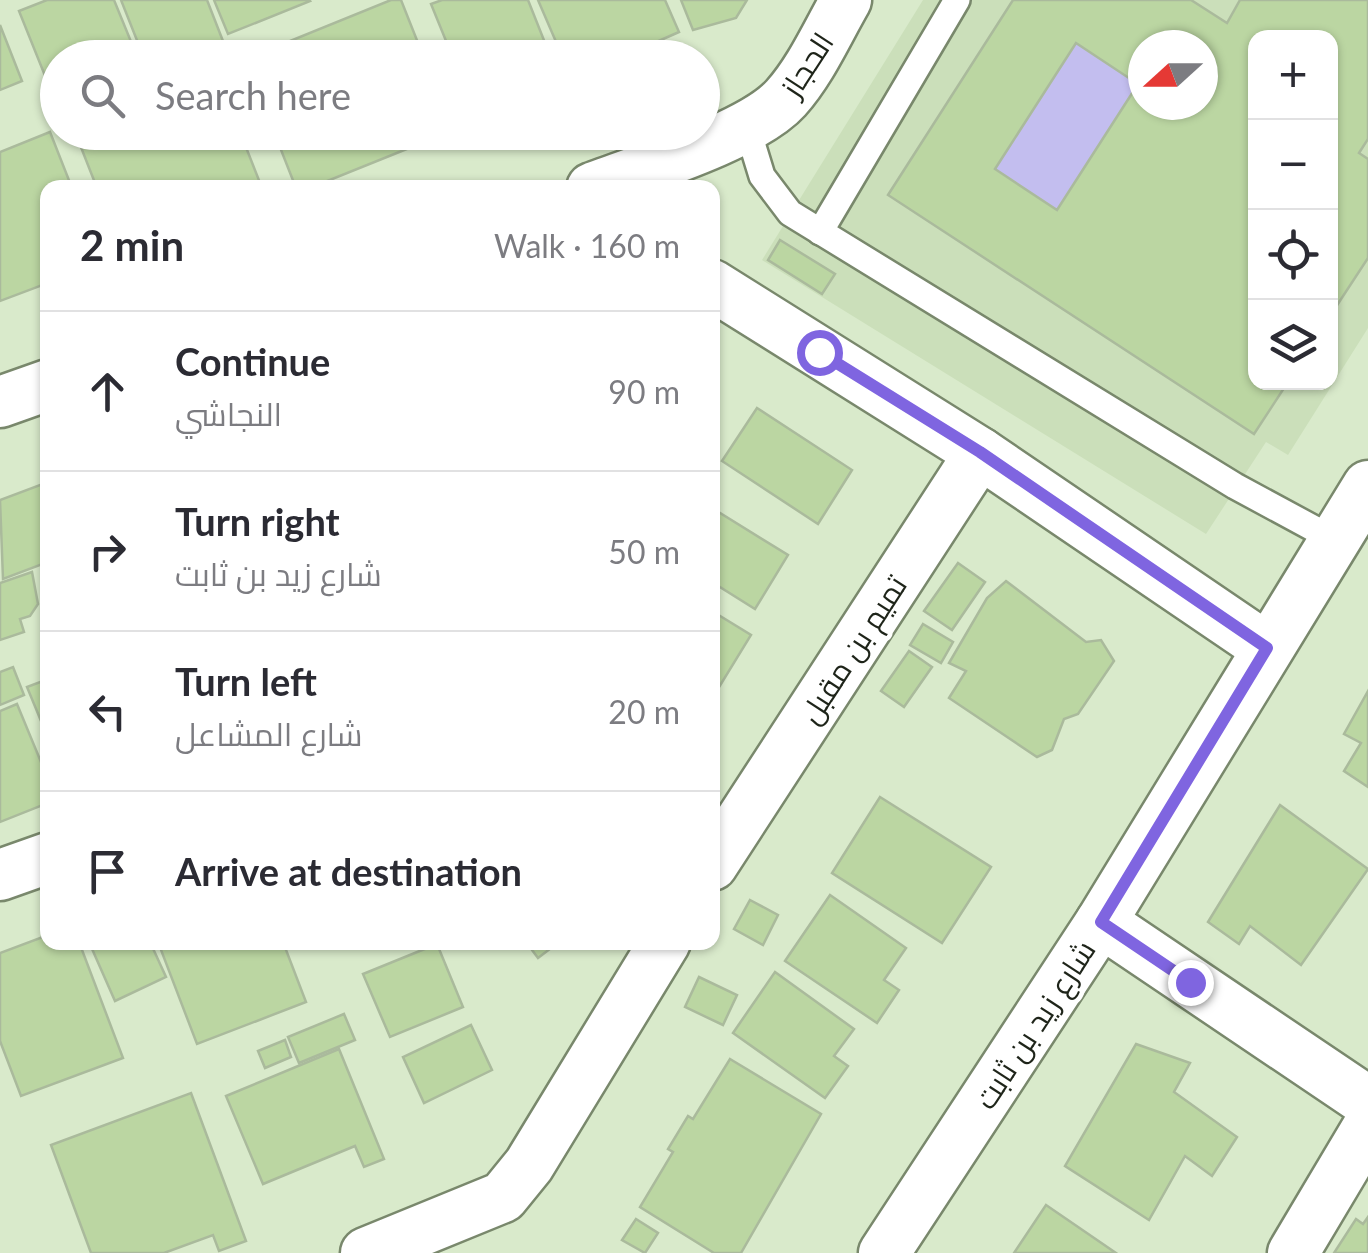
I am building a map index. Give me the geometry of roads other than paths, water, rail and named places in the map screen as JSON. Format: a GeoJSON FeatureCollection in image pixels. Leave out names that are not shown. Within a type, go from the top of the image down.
{"type":"FeatureCollection","features":[{"type":"Feature","properties":{"kind":"street","name":"الحجاز"},"geometry":{"type":"LineString","coordinates":[[720,141],[784,102],[806,72],[846,0]]}},
{"type":"Feature","properties":{"kind":"street","name":"الحجاز"},"geometry":{"type":"LineString","coordinates":[[648,178],[702,150]]}},
{"type":"Feature","properties":{"kind":"street"},"geometry":{"type":"LineString","coordinates":[[720,289],[980,452],[1267,648]]}},
{"type":"Feature","properties":{"kind":"street"},"geometry":{"type":"LineString","coordinates":[[0,402],[40,388]]}},
{"type":"Feature","properties":{"kind":"street","name":"تميم بن مقبل"},"geometry":{"type":"LineString","coordinates":[[720,844],[980,452]]}},
{"type":"Feature","properties":{"kind":"street","name":"شارع زيد بن ثابت"},"geometry":{"type":"LineString","coordinates":[[884,1253],[1101,922],[1368,486]]}},
{"type":"Feature","properties":{"kind":"street"},"geometry":{"type":"LineString","coordinates":[[0,875],[40,861]]}},
{"type":"Feature","properties":{"kind":"street"},"geometry":{"type":"LineString","coordinates":[[1101,922],[1368,1102]]}},
{"type":"Feature","properties":{"kind":"street"},"geometry":{"type":"LineString","coordinates":[[366,1253],[503,1197],[529,1166],[660,950]]}},
{"type":"Feature","properties":{"kind":"street"},"geometry":{"type":"LineString","coordinates":[[1293,1253],[1368,1126]]}},
{"type":"Feature","properties":{"kind":"lane"},"geometry":{"type":"LineString","coordinates":[[820,232],[957,0]]}},
{"type":"Feature","properties":{"kind":"lane"},"geometry":{"type":"LineString","coordinates":[[747,127],[752,152],[774,196],[790,214],[1218,476],[1335,540]]}}]}
